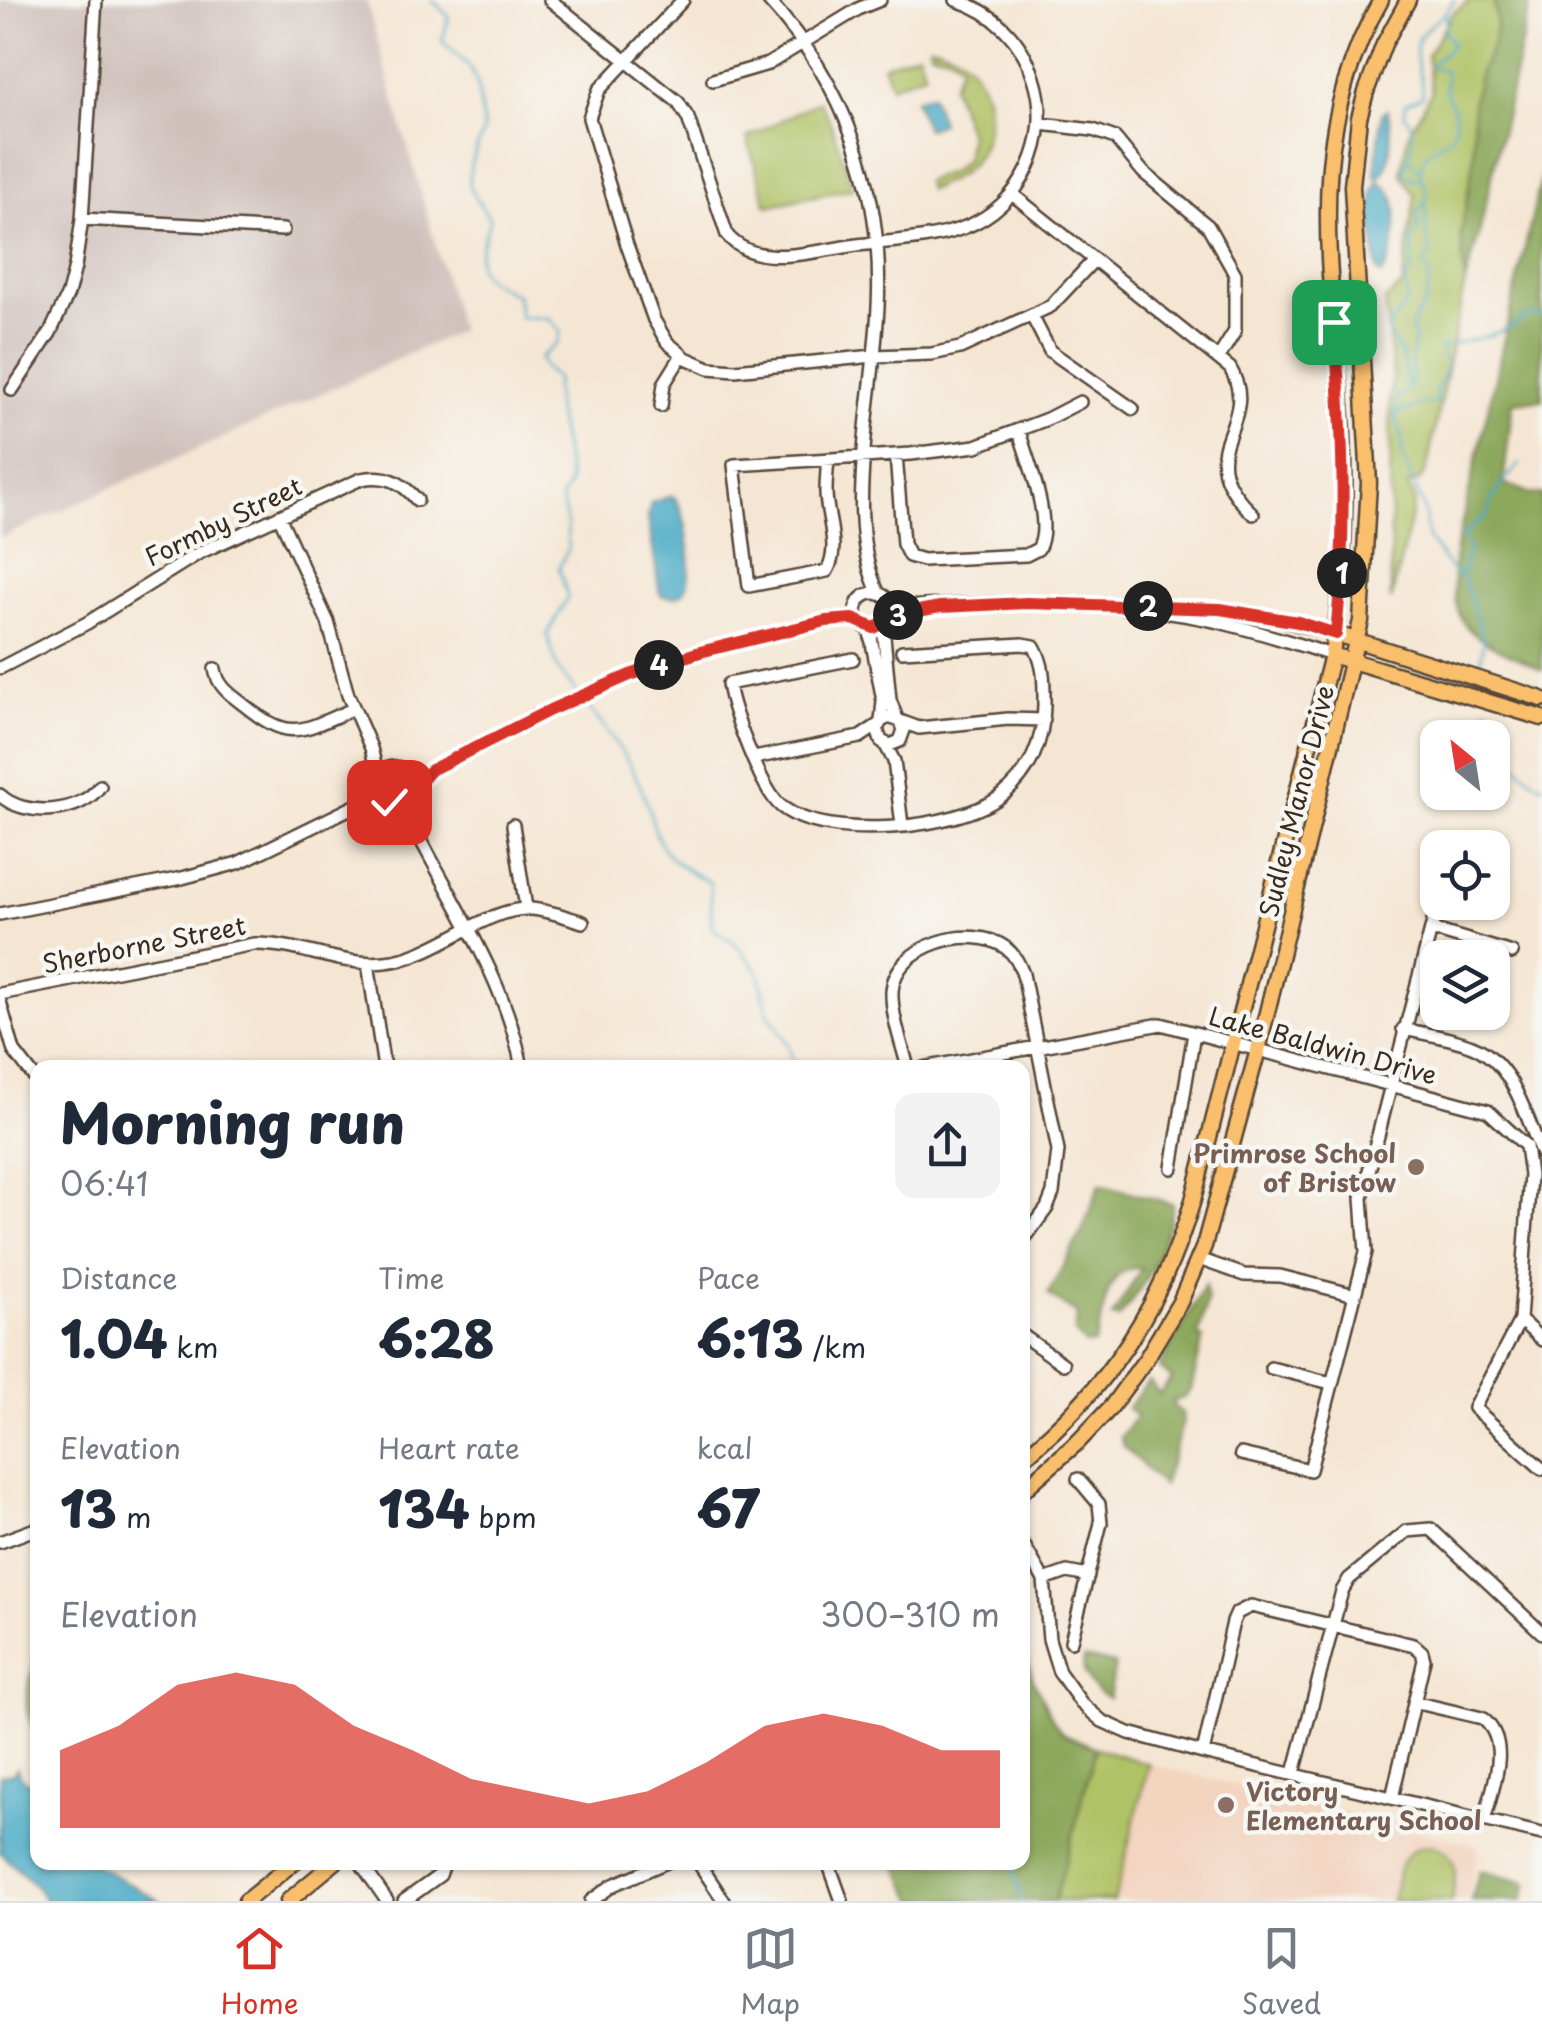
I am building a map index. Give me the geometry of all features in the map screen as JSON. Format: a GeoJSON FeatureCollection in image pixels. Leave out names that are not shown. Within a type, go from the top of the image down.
{"type":"FeatureCollection","features":[{"type":"Feature","properties":{"kind":"main road","name":"Sudley Manor Drive"},"geometry":{"type":"LineString","coordinates":[[1030,1452],[1106,1372],[1162,1288],[1185,1226],[1332,655],[1343,566],[1344,466],[1326,208],[1329,154],[1354,53],[1382,0]]}},
{"type":"Feature","properties":{"kind":"main road","name":"Sudley Manor Drive"},"geometry":{"type":"LineString","coordinates":[[1030,1484],[1111,1407],[1180,1302],[1199,1258],[1258,1050],[1358,640],[1369,483],[1352,186],[1359,118],[1366,92],[1384,44],[1408,0]]}},
{"type":"Feature","properties":{"kind":"main road"},"geometry":{"type":"LineString","coordinates":[[1336,634],[1542,698]]}},
{"type":"Feature","properties":{"kind":"main road"},"geometry":{"type":"LineString","coordinates":[[1332,655],[1542,718]]}},
{"type":"Feature","properties":{"kind":"main road"},"geometry":{"type":"LineString","coordinates":[[246,1901],[284,1870]]}},
{"type":"Feature","properties":{"kind":"main road"},"geometry":{"type":"LineString","coordinates":[[288,1901],[325,1870]]}},
{"type":"Feature","properties":{"kind":"street"},"geometry":{"type":"LineString","coordinates":[[12,390],[41,348],[68,294],[82,219],[96,0]]}},
{"type":"Feature","properties":{"kind":"street"},"geometry":{"type":"LineString","coordinates":[[550,0],[684,110],[722,226],[740,248],[770,256],[961,229],[985,218],[1012,194],[1034,154],[1041,124],[1037,86],[1017,43],[992,18],[956,0]]}},
{"type":"Feature","properties":{"kind":"street"},"geometry":{"type":"LineString","coordinates":[[683,0],[596,93],[590,112],[590,128],[654,320],[667,342],[682,355],[697,364],[722,370],[932,354],[960,348],[1051,306],[1093,260]]}},
{"type":"Feature","properties":{"kind":"street"},"geometry":{"type":"LineString","coordinates":[[768,0],[805,43],[834,90],[871,195],[877,242],[878,309],[862,478],[869,566],[860,600],[875,624],[890,700],[899,721],[902,739],[894,761]]}},
{"type":"Feature","properties":{"kind":"street"},"geometry":{"type":"LineString","coordinates":[[713,80],[751,71],[880,0]]}},
{"type":"Feature","properties":{"kind":"street"},"geometry":{"type":"LineString","coordinates":[[1041,124],[1093,130],[1115,138],[1143,172],[1208,226],[1235,274],[1235,331],[1219,357]]}},
{"type":"Feature","properties":{"kind":"street"},"geometry":{"type":"LineString","coordinates":[[1012,194],[1219,357],[1235,377],[1237,416],[1224,442],[1223,471],[1230,490],[1253,514]]}},
{"type":"Feature","properties":{"kind":"street"},"geometry":{"type":"LineString","coordinates":[[82,219],[283,230]]}},
{"type":"Feature","properties":{"kind":"street"},"geometry":{"type":"LineString","coordinates":[[1032,316],[1050,351],[1133,409]]}},
{"type":"Feature","properties":{"kind":"street"},"geometry":{"type":"LineString","coordinates":[[661,406],[664,384],[682,355]]}},
{"type":"Feature","properties":{"kind":"street"},"geometry":{"type":"LineString","coordinates":[[828,459],[826,494],[834,554],[828,571],[749,586],[734,466],[976,446],[1080,402]]}},
{"type":"Feature","properties":{"kind":"street"},"geometry":{"type":"LineString","coordinates":[[896,455],[903,544],[909,556],[923,560],[1026,555],[1038,549],[1044,532],[1039,499],[1018,430]]}},
{"type":"Feature","properties":{"kind":"street","name":"Formby Street"},"geometry":{"type":"LineString","coordinates":[[0,668],[87,623],[185,561],[369,478],[396,481],[417,500]]}},
{"type":"Feature","properties":{"kind":"street"},"geometry":{"type":"LineString","coordinates":[[279,516],[328,622],[353,710],[371,748],[378,794],[411,820]]}},
{"type":"Feature","properties":{"kind":"street"},"geometry":{"type":"LineString","coordinates":[[869,566],[892,613],[875,624]]}},
{"type":"Feature","properties":{"kind":"street"},"geometry":{"type":"LineString","coordinates":[[826,621],[860,600],[884,598],[900,606],[1027,603],[1130,608],[1250,630],[1332,655]]}},
{"type":"Feature","properties":{"kind":"street"},"geometry":{"type":"LineString","coordinates":[[1130,608],[1160,605],[1234,611],[1298,622],[1336,634]]}},
{"type":"Feature","properties":{"kind":"street"},"geometry":{"type":"LineString","coordinates":[[0,914],[225,868],[268,851],[355,806],[388,802],[409,793],[431,770],[550,710],[612,682],[700,652],[826,621],[846,618],[875,624],[940,607]]}},
{"type":"Feature","properties":{"kind":"street"},"geometry":{"type":"LineString","coordinates":[[875,624],[883,701],[877,733],[894,761],[902,825]]}},
{"type":"Feature","properties":{"kind":"street"},"geometry":{"type":"LineString","coordinates":[[853,659],[728,684],[732,709],[779,806],[806,822],[856,830],[962,816],[1003,795],[1026,770],[1038,748],[1044,720],[1044,665],[1034,646],[902,651]]}},
{"type":"Feature","properties":{"kind":"street"},"geometry":{"type":"LineString","coordinates":[[215,669],[224,689],[264,721],[284,730],[304,730],[353,710]]}},
{"type":"Feature","properties":{"kind":"street"},"geometry":{"type":"LineString","coordinates":[[754,758],[860,737],[889,718],[919,728],[1008,719],[1044,720]]}},
{"type":"Feature","properties":{"kind":"street"},"geometry":{"type":"LineString","coordinates":[[860,737],[894,744],[919,728]]}},
{"type":"Feature","properties":{"kind":"street"},"geometry":{"type":"LineString","coordinates":[[371,748],[410,779],[411,820],[507,1012],[520,1060]]}},
{"type":"Feature","properties":{"kind":"street"},"geometry":{"type":"LineString","coordinates":[[355,806],[377,780],[399,770],[431,770]]}},
{"type":"Feature","properties":{"kind":"street"},"geometry":{"type":"LineString","coordinates":[[0,795],[17,807],[44,810],[86,799],[100,786]]}},
{"type":"Feature","properties":{"kind":"street"},"geometry":{"type":"LineString","coordinates":[[514,825],[526,908],[583,922]]}},
{"type":"Feature","properties":{"kind":"street","name":"Sherborne Street"},"geometry":{"type":"LineString","coordinates":[[0,998],[254,944],[290,945],[368,962],[412,957],[467,930],[526,908]]}},
{"type":"Feature","properties":{"kind":"street"},"geometry":{"type":"LineString","coordinates":[[1241,1454],[1310,1470],[1366,1252],[1362,1198],[1433,920]]}},
{"type":"Feature","properties":{"kind":"street"},"geometry":{"type":"LineString","coordinates":[[1431,929],[1512,954]]}},
{"type":"Feature","properties":{"kind":"street"},"geometry":{"type":"LineString","coordinates":[[906,1060],[892,990],[904,962],[916,952],[973,938],[1004,946],[1016,958],[1023,974],[1058,1151],[1058,1173],[1047,1208],[1030,1231]]}},
{"type":"Feature","properties":{"kind":"street"},"geometry":{"type":"LineString","coordinates":[[368,962],[383,1060]]}},
{"type":"Feature","properties":{"kind":"street"},"geometry":{"type":"LineString","coordinates":[[0,998],[14,1051],[30,1072]]}},
{"type":"Feature","properties":{"kind":"street","name":"Lake Baldwin Drive"},"geometry":{"type":"LineString","coordinates":[[964,1060],[1161,1024],[1488,1112],[1526,1146],[1530,1176],[1520,1320],[1474,1408],[1542,1469]]}},
{"type":"Feature","properties":{"kind":"street"},"geometry":{"type":"LineString","coordinates":[[1403,1028],[1467,1044],[1490,1056],[1512,1086],[1542,1154]]}},
{"type":"Feature","properties":{"kind":"street"},"geometry":{"type":"LineString","coordinates":[[1172,1168],[1194,1034]]}},
{"type":"Feature","properties":{"kind":"street"},"geometry":{"type":"LineString","coordinates":[[1199,1258],[1244,1275],[1280,1276],[1355,1295]]}},
{"type":"Feature","properties":{"kind":"street"},"geometry":{"type":"LineString","coordinates":[[1520,1320],[1542,1340]]}},
{"type":"Feature","properties":{"kind":"street"},"geometry":{"type":"LineString","coordinates":[[1030,1341],[1062,1364]]}},
{"type":"Feature","properties":{"kind":"street"},"geometry":{"type":"LineString","coordinates":[[1272,1368],[1331,1382]]}},
{"type":"Feature","properties":{"kind":"street"},"geometry":{"type":"LineString","coordinates":[[1071,1640],[1102,1513],[1094,1496],[1078,1478]]}},
{"type":"Feature","properties":{"kind":"street"},"geometry":{"type":"LineString","coordinates":[[1294,1774],[1342,1591],[1349,1579],[1408,1531],[1432,1530],[1542,1633]]}},
{"type":"Feature","properties":{"kind":"street"},"geometry":{"type":"LineString","coordinates":[[0,1542],[30,1531]]}},
{"type":"Feature","properties":{"kind":"street"},"geometry":{"type":"LineString","coordinates":[[1030,1556],[1044,1580],[1054,1661],[1063,1680],[1082,1704],[1116,1728],[1203,1753],[1542,1834]]}},
{"type":"Feature","properties":{"kind":"street"},"geometry":{"type":"LineString","coordinates":[[1044,1580],[1067,1572],[1088,1576]]}},
{"type":"Feature","properties":{"kind":"street"},"geometry":{"type":"LineString","coordinates":[[1203,1753],[1237,1613],[1251,1606],[1414,1645],[1422,1652],[1424,1660],[1392,1798]]}},
{"type":"Feature","properties":{"kind":"street"},"geometry":{"type":"LineString","coordinates":[[1414,1702],[1482,1718],[1491,1725],[1499,1756],[1484,1820]]}},
{"type":"Feature","properties":{"kind":"street"},"geometry":{"type":"LineString","coordinates":[[366,1870],[388,1901]]}},
{"type":"Feature","properties":{"kind":"street"},"geometry":{"type":"LineString","coordinates":[[404,1901],[442,1870]]}},
{"type":"Feature","properties":{"kind":"street"},"geometry":{"type":"LineString","coordinates":[[591,1901],[613,1885],[648,1870]]}},
{"type":"Feature","properties":{"kind":"street"},"geometry":{"type":"LineString","coordinates":[[703,1870],[724,1901]]}},
{"type":"Feature","properties":{"kind":"street"},"geometry":{"type":"LineString","coordinates":[[831,1870],[842,1901]]}},
{"type":"Feature","properties":{"kind":"shaded area"},"geometry":{"type":"Polygon","coordinates":[[[0,0],[366,0],[460,331],[0,538],[0,0]]]}},
{"type":"Feature","properties":{"kind":"shaded area","name":"Victory Elementary School"},"geometry":{"type":"Polygon","coordinates":[[[1149,1764],[1479,1846],[1467,1901],[1114,1901],[1149,1764]]]}},
{"type":"Feature","properties":{"kind":"green space"},"geometry":{"type":"Polygon","coordinates":[[[1470,0],[1494,0],[1497,24],[1473,101],[1474,156],[1461,237],[1465,283],[1426,472],[1419,481],[1408,485],[1415,500],[1391,601],[1393,376],[1385,300],[1402,286],[1415,196],[1401,172],[1408,135],[1432,91],[1427,55],[1453,13],[1470,0]]]}},
{"type":"Feature","properties":{"kind":"green space"},"geometry":{"type":"Polygon","coordinates":[[[1494,0],[1531,0],[1465,283],[1461,235],[1474,156],[1473,101],[1497,24],[1494,0]]]}},
{"type":"Feature","properties":{"kind":"green space"},"geometry":{"type":"Polygon","coordinates":[[[929,45],[948,50],[976,73],[984,89],[988,126],[970,166],[928,190],[926,181],[952,171],[965,160],[969,134],[952,85],[961,65],[952,56],[930,51],[929,45]]]}},
{"type":"Feature","properties":{"kind":"green space"},"geometry":{"type":"Polygon","coordinates":[[[918,52],[925,73],[891,86],[883,65],[918,52]]]}},
{"type":"Feature","properties":{"kind":"green space"},"geometry":{"type":"Polygon","coordinates":[[[819,101],[853,188],[767,206],[747,138],[819,101]]]}},
{"type":"Feature","properties":{"kind":"green space"},"geometry":{"type":"Polygon","coordinates":[[[1542,174],[1542,400],[1513,402],[1503,483],[1542,495],[1542,670],[1470,631],[1461,619],[1454,581],[1455,553],[1542,174]]]}},
{"type":"Feature","properties":{"kind":"green space"},"geometry":{"type":"Polygon","coordinates":[[[1100,1184],[1173,1204],[1160,1250],[1138,1292],[1119,1318],[1112,1317],[1142,1268],[1118,1275],[1107,1296],[1094,1344],[1086,1345],[1075,1333],[1077,1314],[1048,1294],[1083,1229],[1100,1184]]]}},
{"type":"Feature","properties":{"kind":"green space"},"geometry":{"type":"Polygon","coordinates":[[[1205,1285],[1207,1301],[1198,1336],[1203,1338],[1191,1390],[1184,1398],[1173,1401],[1183,1422],[1163,1486],[1123,1445],[1120,1437],[1137,1416],[1127,1408],[1149,1381],[1159,1394],[1172,1378],[1159,1368],[1205,1285]]]}},
{"type":"Feature","properties":{"kind":"green space"},"geometry":{"type":"Polygon","coordinates":[[[1084,1658],[1115,1664],[1109,1698],[1089,1682],[1084,1658]]]}},
{"type":"Feature","properties":{"kind":"green space"},"geometry":{"type":"Polygon","coordinates":[[[1030,1670],[1062,1733],[1096,1748],[1055,1901],[915,1901],[900,1870],[1030,1870],[1030,1670]]]}},
{"type":"Feature","properties":{"kind":"green space"},"geometry":{"type":"Polygon","coordinates":[[[30,1679],[30,1721],[27,1705],[30,1679]]]}},
{"type":"Feature","properties":{"kind":"green space"},"geometry":{"type":"Polygon","coordinates":[[[1096,1748],[1149,1764],[1114,1901],[1053,1901],[1096,1748]]]}},
{"type":"Feature","properties":{"kind":"green space"},"geometry":{"type":"Polygon","coordinates":[[[1429,1845],[1452,1859],[1455,1882],[1451,1901],[1392,1901],[1405,1857],[1429,1845]]]}},
{"type":"Feature","properties":{"kind":"green space"},"geometry":{"type":"Polygon","coordinates":[[[1480,1871],[1527,1883],[1522,1901],[1471,1901],[1480,1871]]]}},
{"type":"Feature","properties":{"kind":"water"},"geometry":{"type":"Polygon","coordinates":[[[931,94],[941,123],[926,129],[915,99],[931,94]]]}},
{"type":"Feature","properties":{"kind":"water"},"geometry":{"type":"Polygon","coordinates":[[[1387,110],[1390,146],[1387,164],[1379,178],[1375,171],[1382,113],[1387,110]]]}},
{"type":"Feature","properties":{"kind":"water"},"geometry":{"type":"Polygon","coordinates":[[[1379,181],[1388,188],[1396,207],[1392,250],[1381,275],[1377,271],[1372,210],[1379,181]]]}},
{"type":"Feature","properties":{"kind":"water"},"geometry":{"type":"Polygon","coordinates":[[[673,496],[683,515],[690,559],[687,585],[676,597],[661,596],[648,517],[651,503],[673,496]]]}},
{"type":"Feature","properties":{"kind":"water"},"geometry":{"type":"Polygon","coordinates":[[[17,1768],[30,1784],[30,1870],[105,1870],[160,1901],[45,1901],[0,1852],[0,1775],[13,1773],[17,1768]]]}},
{"type":"Feature","properties":{"kind":"waterway"},"geometry":{"type":"LineString","coordinates":[[432,0],[449,17],[442,41],[469,66],[477,83],[484,130],[469,180],[470,189],[490,219],[479,266],[489,280],[517,295],[520,317],[549,318],[561,332],[557,343],[540,358],[556,379],[556,405],[569,481],[561,498],[568,549],[559,568],[568,597],[547,635],[558,669],[578,694]]}},
{"type":"Feature","properties":{"kind":"waterway"},"geometry":{"type":"LineString","coordinates":[[1454,0],[1417,42],[1423,96],[1405,104],[1413,135],[1404,172],[1423,180],[1426,187],[1426,236],[1431,253],[1424,264],[1430,276],[1426,301],[1410,328],[1414,336],[1412,382],[1397,397],[1395,418],[1403,458],[1424,508],[1428,539],[1453,572],[1462,576],[1474,609],[1483,641],[1481,675]]}},
{"type":"Feature","properties":{"kind":"waterway"},"geometry":{"type":"LineString","coordinates":[[1421,177],[1424,158],[1448,138],[1455,125],[1445,70],[1433,68],[1432,64],[1453,44],[1445,33],[1447,13]]}},
{"type":"Feature","properties":{"kind":"waterway"},"geometry":{"type":"LineString","coordinates":[[1410,160],[1420,172]]}},
{"type":"Feature","properties":{"kind":"waterway"},"geometry":{"type":"LineString","coordinates":[[1409,389],[1402,356],[1387,330],[1407,302],[1412,240],[1418,228],[1418,211],[1425,202]]}},
{"type":"Feature","properties":{"kind":"waterway"},"geometry":{"type":"LineString","coordinates":[[1397,414],[1437,403],[1435,392],[1446,363],[1441,347],[1498,333],[1528,315],[1542,316]]}},
{"type":"Feature","properties":{"kind":"waterway"},"geometry":{"type":"LineString","coordinates":[[1460,574],[1470,552],[1462,536],[1488,513],[1491,499],[1520,464]]}},
{"type":"Feature","properties":{"kind":"waterway"},"geometry":{"type":"LineString","coordinates":[[583,701],[631,768],[665,850],[674,861],[710,882],[712,928],[736,944],[759,972],[768,1013],[788,1044],[793,1060]]}},
{"type":"Feature","properties":{"kind":"waterway"},"geometry":{"type":"LineString","coordinates":[[1487,708],[1507,752],[1521,770],[1542,785]]}},
{"type":"Feature","properties":{"kind":"waterway"},"geometry":{"type":"LineString","coordinates":[[1013,1870],[1022,1901]]}},
{"type":"Feature","properties":{"kind":"place","name":"Primrose School of Bristow"},"geometry":{"type":"Point","coordinates":[1416,1167]}},
{"type":"Feature","properties":{"kind":"place","name":"Victory Elementary School"},"geometry":{"type":"Point","coordinates":[1226,1805]}},
{"type":"Feature","properties":{"kind":"route"},"geometry":{"type":"LineString","coordinates":[[389,802],[405,799],[431,770],[612,682],[700,652],[826,621],[853,619],[874,628],[902,614],[940,607],[1027,603],[1130,608],[1160,605],[1252,613],[1336,634],[1343,566],[1344,488],[1334,322]]}}]}
